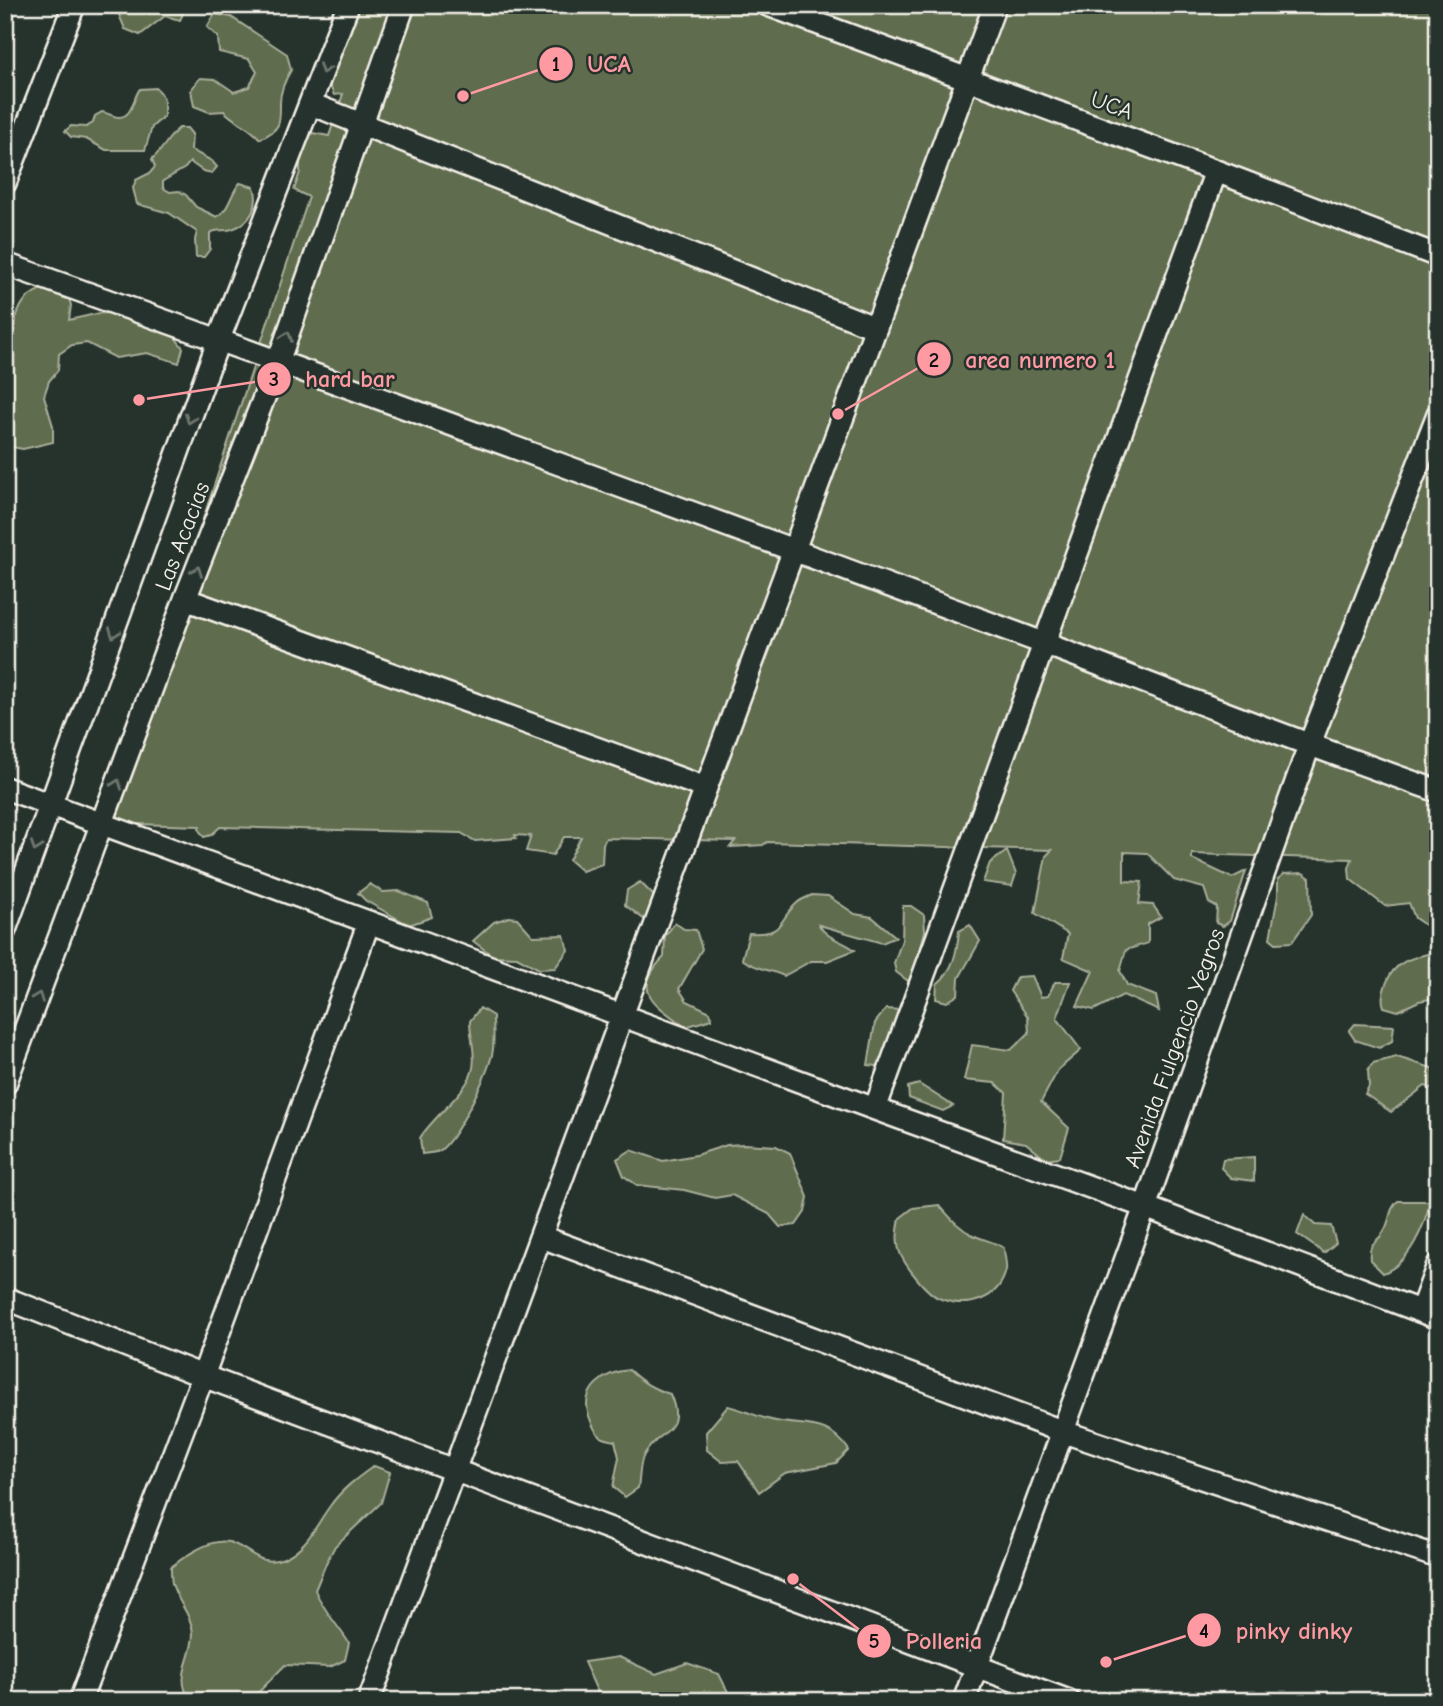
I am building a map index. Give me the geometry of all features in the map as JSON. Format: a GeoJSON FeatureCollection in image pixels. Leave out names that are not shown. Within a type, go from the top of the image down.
{"type":"FeatureCollection","features":[{"type":"Feature","properties":{"kind":"street"},"geometry":{"type":"LineString","coordinates":[[5,183],[74,5]]}},
{"type":"Feature","properties":{"kind":"street","name":"Las Acacias"},"geometry":{"type":"LineString","coordinates":[[5,930],[219,340],[348,5]]}},
{"type":"Feature","properties":{"kind":"street","name":"Las Acacias"},"geometry":{"type":"LineString","coordinates":[[5,1084],[186,599],[278,362],[404,5]]}},
{"type":"Feature","properties":{"kind":"street","name":"UCA"},"geometry":{"type":"LineString","coordinates":[[768,5],[1438,256]]}},
{"type":"Feature","properties":{"kind":"street"},"geometry":{"type":"LineString","coordinates":[[369,1701],[995,5]]}},
{"type":"Feature","properties":{"kind":"street"},"geometry":{"type":"LineString","coordinates":[[312,104],[876,328]]}},
{"type":"Feature","properties":{"kind":"street"},"geometry":{"type":"LineString","coordinates":[[876,1110],[1216,171]]}},
{"type":"Feature","properties":{"kind":"street"},"geometry":{"type":"LineString","coordinates":[[5,264],[219,340],[1045,644],[1309,746],[1438,791]]}},
{"type":"Feature","properties":{"kind":"street","name":"Avenida Fulgencio Yegros"},"geometry":{"type":"LineString","coordinates":[[964,1701],[1064,1432],[1309,746],[1438,414]]}},
{"type":"Feature","properties":{"kind":"street"},"geometry":{"type":"LineString","coordinates":[[186,599],[706,788]]}},
{"type":"Feature","properties":{"kind":"street"},"geometry":{"type":"LineString","coordinates":[[5,788],[1429,1314],[1438,1265]]}},
{"type":"Feature","properties":{"kind":"street"},"geometry":{"type":"LineString","coordinates":[[80,1701],[369,922]]}},
{"type":"Feature","properties":{"kind":"street"},"geometry":{"type":"LineString","coordinates":[[542,1237],[1064,1432],[1438,1557]]}},
{"type":"Feature","properties":{"kind":"street"},"geometry":{"type":"LineString","coordinates":[[5,1298],[202,1376],[1069,1701]]}},
{"type":"Feature","properties":{"kind":"green space"},"geometry":{"type":"Polygon","coordinates":[[[115,5],[187,5],[180,20],[165,16],[140,35],[125,29],[115,5]]]}},
{"type":"Feature","properties":{"kind":"green space"},"geometry":{"type":"Polygon","coordinates":[[[359,5],[1438,5],[1438,861],[1433,862],[1438,879],[1438,934],[1415,918],[1409,903],[1385,906],[1350,879],[1352,859],[1192,854],[1192,859],[1232,878],[1246,871],[1230,921],[1223,926],[1216,923],[1217,907],[1209,903],[1204,888],[1174,880],[1147,853],[1124,852],[1124,881],[1142,882],[1139,904],[1153,905],[1161,917],[1148,924],[1148,943],[1126,950],[1120,971],[1127,985],[1156,996],[1159,1011],[1123,995],[1094,1010],[1077,1006],[1093,971],[1063,958],[1068,934],[1035,913],[1046,856],[1052,850],[767,842],[763,845],[730,847],[735,841],[606,838],[602,864],[582,871],[569,860],[581,837],[564,837],[553,855],[526,851],[531,836],[515,835],[516,838],[475,841],[461,833],[220,827],[204,837],[199,830],[200,826],[103,823],[309,197],[294,190],[300,172],[300,145],[313,133],[329,136],[343,94],[334,95],[329,84],[359,5]]]}},
{"type":"Feature","properties":{"kind":"green space"},"geometry":{"type":"Polygon","coordinates":[[[215,14],[231,17],[287,54],[291,70],[281,94],[278,125],[260,139],[224,111],[209,112],[194,106],[191,90],[200,78],[215,79],[234,92],[249,87],[257,72],[249,59],[219,52],[218,37],[207,27],[215,14]]]}},
{"type":"Feature","properties":{"kind":"green space"},"geometry":{"type":"Polygon","coordinates":[[[156,88],[163,97],[164,116],[152,127],[145,150],[106,150],[86,139],[71,137],[65,131],[71,126],[86,127],[102,112],[117,117],[124,116],[130,110],[140,89],[156,88]]]}},
{"type":"Feature","properties":{"kind":"green space"},"geometry":{"type":"Polygon","coordinates":[[[179,128],[187,128],[192,134],[191,150],[212,161],[217,167],[212,173],[203,171],[190,162],[163,181],[163,188],[170,192],[179,191],[196,207],[217,217],[225,210],[240,183],[254,187],[256,194],[255,207],[249,218],[232,229],[210,233],[210,249],[204,257],[196,257],[197,232],[169,213],[137,204],[133,188],[136,180],[150,173],[155,167],[152,159],[179,128]]]}},
{"type":"Feature","properties":{"kind":"green space"},"geometry":{"type":"Polygon","coordinates":[[[51,286],[66,291],[71,305],[69,320],[100,313],[132,314],[174,336],[183,348],[179,363],[147,353],[116,358],[87,343],[72,345],[59,354],[58,370],[49,381],[44,396],[53,426],[53,442],[23,449],[6,446],[5,449],[5,334],[12,331],[24,301],[34,292],[51,286]]]}},
{"type":"Feature","properties":{"kind":"green space"},"geometry":{"type":"Polygon","coordinates":[[[1007,851],[1016,874],[1012,886],[983,882],[990,863],[1007,851]]]}},
{"type":"Feature","properties":{"kind":"green space"},"geometry":{"type":"Polygon","coordinates":[[[1303,873],[1310,878],[1311,915],[1292,942],[1276,943],[1270,938],[1278,896],[1278,879],[1284,874],[1303,873]]]}},
{"type":"Feature","properties":{"kind":"green space"},"geometry":{"type":"Polygon","coordinates":[[[640,882],[659,901],[645,920],[625,905],[627,890],[640,882]]]}},
{"type":"Feature","properties":{"kind":"green space"},"geometry":{"type":"Polygon","coordinates":[[[370,884],[383,892],[399,891],[428,903],[432,917],[409,925],[366,901],[358,893],[370,884]]]}},
{"type":"Feature","properties":{"kind":"green space"},"geometry":{"type":"Polygon","coordinates":[[[812,895],[828,896],[855,914],[872,917],[896,937],[882,943],[819,925],[830,936],[855,950],[827,961],[811,961],[784,976],[742,959],[749,933],[775,929],[797,903],[812,895]]]}},
{"type":"Feature","properties":{"kind":"green space"},"geometry":{"type":"Polygon","coordinates":[[[903,906],[911,906],[924,915],[925,931],[913,976],[908,981],[896,972],[894,963],[902,940],[903,906]]]}},
{"type":"Feature","properties":{"kind":"green space"},"geometry":{"type":"Polygon","coordinates":[[[509,917],[517,918],[533,936],[564,935],[568,950],[555,968],[539,969],[517,957],[493,956],[473,941],[494,922],[509,917]]]}},
{"type":"Feature","properties":{"kind":"green space"},"geometry":{"type":"Polygon","coordinates":[[[675,923],[684,929],[696,930],[702,949],[679,989],[687,1001],[710,1012],[712,1019],[685,1027],[656,1004],[648,988],[648,979],[664,957],[665,936],[675,923]]]}},
{"type":"Feature","properties":{"kind":"green space"},"geometry":{"type":"Polygon","coordinates":[[[970,925],[980,941],[959,978],[958,995],[947,1002],[936,999],[937,984],[954,960],[959,931],[970,925]]]}},
{"type":"Feature","properties":{"kind":"green space"},"geometry":{"type":"Polygon","coordinates":[[[1437,952],[1438,995],[1398,1011],[1384,1007],[1383,993],[1394,970],[1413,958],[1437,952]]]}},
{"type":"Feature","properties":{"kind":"green space"},"geometry":{"type":"Polygon","coordinates":[[[1032,976],[1041,997],[1048,996],[1055,982],[1070,982],[1057,1018],[1081,1050],[1058,1070],[1041,1102],[1069,1128],[1060,1157],[1045,1159],[1026,1143],[1003,1139],[1006,1093],[995,1083],[964,1080],[972,1045],[1011,1050],[1029,1033],[1028,1017],[1010,991],[1017,977],[1032,976]]]}},
{"type":"Feature","properties":{"kind":"green space"},"geometry":{"type":"Polygon","coordinates":[[[480,1008],[493,1016],[493,1050],[484,1077],[462,1122],[446,1145],[437,1152],[422,1154],[420,1138],[463,1089],[472,1072],[474,1053],[470,1021],[480,1008]]]}},
{"type":"Feature","properties":{"kind":"green space"},"geometry":{"type":"Polygon","coordinates":[[[886,1009],[901,1010],[888,1055],[877,1066],[868,1065],[875,1023],[886,1009]]]}},
{"type":"Feature","properties":{"kind":"green space"},"geometry":{"type":"Polygon","coordinates":[[[1355,1024],[1394,1026],[1392,1041],[1379,1048],[1355,1040],[1349,1031],[1355,1024]]]}},
{"type":"Feature","properties":{"kind":"green space"},"geometry":{"type":"Polygon","coordinates":[[[1397,1057],[1438,1070],[1438,1090],[1425,1086],[1391,1112],[1365,1094],[1369,1086],[1368,1070],[1373,1063],[1397,1057]]]}},
{"type":"Feature","properties":{"kind":"green space"},"geometry":{"type":"Polygon","coordinates":[[[919,1084],[953,1106],[943,1111],[909,1098],[908,1087],[919,1084]]]}},
{"type":"Feature","properties":{"kind":"green space"},"geometry":{"type":"Polygon","coordinates":[[[727,1145],[776,1146],[790,1153],[808,1197],[805,1212],[796,1225],[780,1227],[769,1214],[732,1195],[715,1198],[684,1190],[637,1185],[624,1176],[617,1159],[631,1150],[663,1161],[696,1155],[727,1145]]]}},
{"type":"Feature","properties":{"kind":"green space"},"geometry":{"type":"Polygon","coordinates":[[[1254,1157],[1254,1181],[1231,1178],[1221,1168],[1223,1159],[1254,1157]]]}},
{"type":"Feature","properties":{"kind":"green space"},"geometry":{"type":"Polygon","coordinates":[[[1398,1201],[1430,1201],[1420,1232],[1408,1253],[1383,1273],[1370,1260],[1370,1249],[1384,1231],[1398,1201]]]}},
{"type":"Feature","properties":{"kind":"green space"},"geometry":{"type":"Polygon","coordinates":[[[939,1205],[968,1232],[1004,1248],[1006,1268],[1002,1280],[997,1289],[981,1300],[962,1303],[941,1299],[930,1292],[901,1256],[898,1242],[900,1218],[913,1208],[939,1205]]]}},
{"type":"Feature","properties":{"kind":"green space"},"geometry":{"type":"Polygon","coordinates":[[[1304,1215],[1315,1225],[1331,1226],[1336,1243],[1324,1253],[1297,1234],[1304,1215]]]}},
{"type":"Feature","properties":{"kind":"green space"},"geometry":{"type":"Polygon","coordinates":[[[629,1370],[648,1385],[670,1394],[675,1417],[669,1430],[642,1458],[638,1488],[625,1497],[613,1487],[619,1457],[615,1441],[598,1434],[587,1406],[591,1390],[603,1378],[629,1370]]]}},
{"type":"Feature","properties":{"kind":"green space"},"geometry":{"type":"Polygon","coordinates":[[[728,1406],[770,1420],[825,1429],[841,1440],[849,1450],[836,1463],[785,1473],[759,1492],[738,1461],[722,1462],[707,1450],[706,1432],[728,1406]]]}},
{"type":"Feature","properties":{"kind":"green space"},"geometry":{"type":"Polygon","coordinates":[[[374,1466],[390,1472],[381,1503],[335,1546],[315,1590],[349,1643],[345,1660],[330,1667],[285,1665],[250,1701],[191,1701],[186,1692],[184,1676],[192,1643],[192,1626],[174,1589],[171,1567],[198,1549],[222,1541],[268,1561],[284,1558],[305,1542],[340,1494],[374,1466]]]}},
{"type":"Feature","properties":{"kind":"green space"},"geometry":{"type":"Polygon","coordinates":[[[619,1657],[656,1674],[687,1663],[719,1674],[734,1701],[618,1701],[598,1693],[584,1662],[619,1657]]]}},
{"type":"Feature","properties":{"kind":"place","name":"UCA"},"geometry":{"type":"Point","coordinates":[463,96]}},
{"type":"Feature","properties":{"kind":"place","name":"hard bar"},"geometry":{"type":"Point","coordinates":[139,400]}},
{"type":"Feature","properties":{"kind":"place","name":"area numero 1"},"geometry":{"type":"Point","coordinates":[838,414]}},
{"type":"Feature","properties":{"kind":"place","name":"Polleria"},"geometry":{"type":"Point","coordinates":[793,1579]}},
{"type":"Feature","properties":{"kind":"place","name":"pinky dinky"},"geometry":{"type":"Point","coordinates":[1106,1662]}}]}
